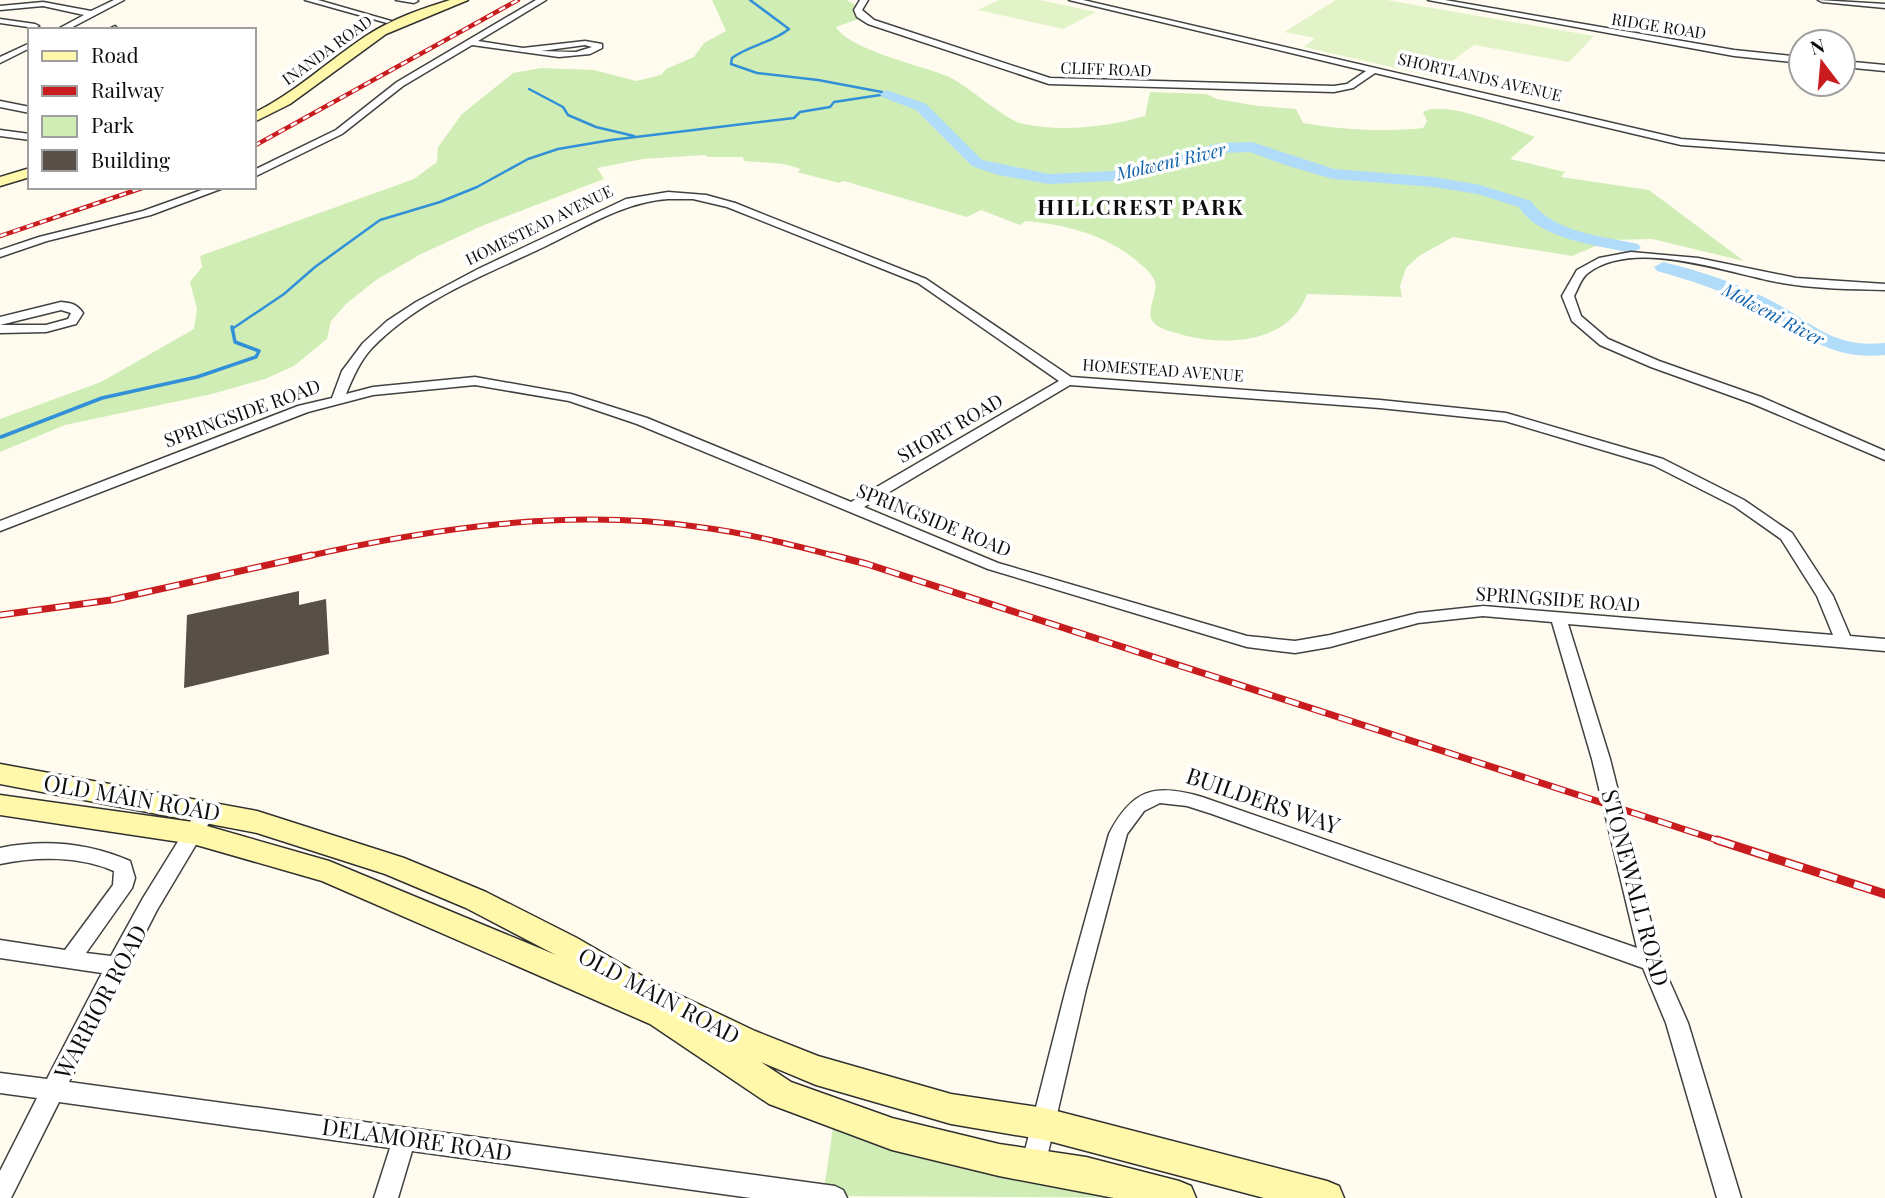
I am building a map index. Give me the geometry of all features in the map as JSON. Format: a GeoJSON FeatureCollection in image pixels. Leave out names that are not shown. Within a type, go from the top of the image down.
{"type":"FeatureCollection","features":[{"type":"Feature","properties":{"kind":"main road","name":"INANDA ROAD"},"geometry":{"type":"LineString","coordinates":[[256,109],[287,93],[387,21],[446,0]]}},
{"type":"Feature","properties":{"kind":"main road","name":"INANDA ROAD"},"geometry":{"type":"LineString","coordinates":[[256,117],[282,104],[380,32],[414,16],[462,0]]}},
{"type":"Feature","properties":{"kind":"main road"},"geometry":{"type":"LineString","coordinates":[[0,182],[28,173]]}},
{"type":"Feature","properties":{"kind":"main road"},"geometry":{"type":"LineString","coordinates":[[0,188],[28,180]]}},
{"type":"Feature","properties":{"kind":"main road","name":"OLD MAIN ROAD"},"geometry":{"type":"LineString","coordinates":[[0,774],[175,808],[200,822],[365,886],[661,1014],[780,1093],[892,1134],[1033,1166],[1086,1174],[1179,1198]]}},
{"type":"Feature","properties":{"kind":"main road","name":"OLD MAIN ROAD"},"geometry":{"type":"LineString","coordinates":[[0,805],[200,822],[257,822],[369,858],[476,900],[567,947],[657,999],[744,1041],[816,1070],[951,1109],[1045,1124],[1327,1198]]}},
{"type":"Feature","properties":{"kind":"street"},"geometry":{"type":"LineString","coordinates":[[63,28],[120,0]]}},
{"type":"Feature","properties":{"kind":"street"},"geometry":{"type":"LineString","coordinates":[[310,0],[387,21]]}},
{"type":"Feature","properties":{"kind":"street"},"geometry":{"type":"LineString","coordinates":[[400,0],[414,1]]}},
{"type":"Feature","properties":{"kind":"street"},"geometry":{"type":"LineString","coordinates":[[256,173],[332,136],[359,119],[401,85],[542,0]]}},
{"type":"Feature","properties":{"kind":"street","name":"CLIFF ROAD"},"geometry":{"type":"LineString","coordinates":[[864,0],[858,10],[871,22],[1049,81],[1334,89],[1350,86],[1375,69]]}},
{"type":"Feature","properties":{"kind":"street","name":"SHORTLANDS AVENUE"},"geometry":{"type":"LineString","coordinates":[[1073,0],[1692,144],[1885,158]]}},
{"type":"Feature","properties":{"kind":"street","name":"RIDGE ROAD"},"geometry":{"type":"LineString","coordinates":[[1432,0],[1734,53],[1787,59]]}},
{"type":"Feature","properties":{"kind":"street"},"geometry":{"type":"LineString","coordinates":[[1459,6],[1469,0]]}},
{"type":"Feature","properties":{"kind":"street"},"geometry":{"type":"LineString","coordinates":[[1822,0],[1885,6]]}},
{"type":"Feature","properties":{"kind":"street"},"geometry":{"type":"LineString","coordinates":[[0,2],[13,5]]}},
{"type":"Feature","properties":{"kind":"street"},"geometry":{"type":"LineString","coordinates":[[0,8],[26,2],[43,2],[89,13]]}},
{"type":"Feature","properties":{"kind":"street"},"geometry":{"type":"LineString","coordinates":[[0,21],[35,26]]}},
{"type":"Feature","properties":{"kind":"street"},"geometry":{"type":"LineString","coordinates":[[474,43],[526,50],[570,55],[591,52],[599,46],[585,43],[526,50]]}},
{"type":"Feature","properties":{"kind":"street"},"geometry":{"type":"LineString","coordinates":[[4,57],[28,46]]}},
{"type":"Feature","properties":{"kind":"street"},"geometry":{"type":"LineString","coordinates":[[4,57],[28,55]]}},
{"type":"Feature","properties":{"kind":"street"},"geometry":{"type":"LineString","coordinates":[[1857,65],[1885,68]]}},
{"type":"Feature","properties":{"kind":"street"},"geometry":{"type":"LineString","coordinates":[[0,104],[28,110]]}},
{"type":"Feature","properties":{"kind":"street"},"geometry":{"type":"LineString","coordinates":[[0,133],[28,137]]}},
{"type":"Feature","properties":{"kind":"street"},"geometry":{"type":"LineString","coordinates":[[0,254],[43,239],[147,213],[215,189]]}},
{"type":"Feature","properties":{"kind":"street","name":"HOMESTEAD AVENUE"},"geometry":{"type":"LineString","coordinates":[[338,398],[345,375],[370,343],[422,303],[630,201],[666,195],[703,197],[922,281],[1068,381],[1380,404],[1506,417],[1658,462],[1739,503],[1787,536],[1825,596],[1844,642]]}},
{"type":"Feature","properties":{"kind":"street"},"geometry":{"type":"LineString","coordinates":[[1885,287],[1784,280],[1660,255],[1634,253],[1612,258],[1590,268],[1576,280],[1568,299],[1576,318],[1604,342],[1654,364],[1756,400],[1885,456]]}},
{"type":"Feature","properties":{"kind":"street"},"geometry":{"type":"LineString","coordinates":[[0,321],[61,306],[71,307],[77,313],[72,321],[54,327],[33,330],[0,329]]}},
{"type":"Feature","properties":{"kind":"street","name":"SPRINGSIDE ROAD"},"geometry":{"type":"LineString","coordinates":[[0,526],[273,419],[338,398],[408,386],[475,381],[571,398],[642,421],[993,566],[1154,616],[1262,645],[1307,645],[1450,613],[1483,611],[1885,645]]}},
{"type":"Feature","properties":{"kind":"street","name":"SHORT ROAD"},"geometry":{"type":"LineString","coordinates":[[852,508],[1068,381]]}},
{"type":"Feature","properties":{"kind":"street","name":"STONEWALL ROAD"},"geometry":{"type":"LineString","coordinates":[[1558,616],[1601,759],[1651,962],[1676,1023],[1729,1198]]}},
{"type":"Feature","properties":{"kind":"street","name":"BUILDERS WAY"},"geometry":{"type":"LineString","coordinates":[[1033,1166],[1076,989],[1118,834],[1130,811],[1156,796],[1179,796],[1219,808],[1651,962]]}},
{"type":"Feature","properties":{"kind":"street","name":"WARRIOR ROAD"},"geometry":{"type":"LineString","coordinates":[[0,1195],[117,967],[200,822]]}},
{"type":"Feature","properties":{"kind":"street"},"geometry":{"type":"LineString","coordinates":[[0,856],[36,850],[84,856],[123,866],[125,878],[121,888],[70,959]]}},
{"type":"Feature","properties":{"kind":"street"},"geometry":{"type":"LineString","coordinates":[[0,949],[117,967]]}},
{"type":"Feature","properties":{"kind":"street","name":"DELAMORE ROAD"},"geometry":{"type":"LineString","coordinates":[[0,1083],[835,1198]]}},
{"type":"Feature","properties":{"kind":"street"},"geometry":{"type":"LineString","coordinates":[[386,1198],[404,1138]]}},
{"type":"Feature","properties":{"kind":"green space"},"geometry":{"type":"Polygon","coordinates":[[[712,0],[847,0],[855,5],[858,19],[836,27],[855,43],[947,76],[1007,116],[1024,124],[1054,128],[1085,127],[1145,116],[1150,92],[1206,94],[1217,99],[1258,106],[1296,109],[1303,123],[1348,129],[1423,128],[1427,121],[1423,112],[1447,109],[1462,112],[1535,137],[1510,159],[1565,172],[1561,177],[1649,190],[1744,261],[1652,239],[1610,240],[1572,256],[1453,237],[1419,256],[1406,268],[1400,286],[1402,297],[1307,294],[1299,310],[1287,323],[1272,332],[1219,341],[1183,335],[1154,323],[1150,314],[1155,282],[1150,273],[1125,252],[1085,232],[1025,221],[1020,225],[981,210],[967,217],[844,181],[839,183],[797,172],[801,169],[784,164],[744,161],[743,157],[704,155],[643,159],[597,168],[604,179],[484,225],[421,254],[376,280],[346,304],[331,321],[327,339],[294,366],[265,379],[212,394],[65,425],[0,452],[0,419],[101,382],[194,329],[197,309],[190,282],[202,267],[200,256],[414,179],[437,162],[438,147],[462,114],[513,73],[541,68],[594,70],[636,81],[661,75],[666,69],[694,57],[704,43],[726,31],[712,0]]]}},
{"type":"Feature","properties":{"kind":"green space"},"geometry":{"type":"Polygon","coordinates":[[[999,0],[1040,0],[1096,12],[1063,29],[978,10],[999,0]]]}},
{"type":"Feature","properties":{"kind":"green space"},"geometry":{"type":"Polygon","coordinates":[[[1336,0],[1387,0],[1594,36],[1569,62],[1474,45],[1431,76],[1304,47],[1315,38],[1284,32],[1336,0]]]}},
{"type":"Feature","properties":{"kind":"green space"},"geometry":{"type":"Polygon","coordinates":[[[835,1114],[1179,1198],[823,1196],[835,1114]]]}},
{"type":"Feature","properties":{"kind":"building"},"geometry":{"type":"Polygon","coordinates":[[[299,591],[299,605],[326,599],[329,654],[184,688],[187,615],[299,591]]]}},
{"type":"Feature","properties":{"kind":"waterway"},"geometry":{"type":"LineString","coordinates":[[750,0],[789,29],[732,58],[731,64],[757,73],[818,80],[882,92]]}},
{"type":"Feature","properties":{"kind":"waterway"},"geometry":{"type":"LineString","coordinates":[[529,89],[563,107],[568,115],[596,127],[634,136]]}},
{"type":"Feature","properties":{"kind":"waterway"},"geometry":{"type":"LineString","coordinates":[[232,329],[284,294],[315,267],[380,220],[440,202],[477,187],[528,159],[558,149],[611,140],[794,118],[800,112],[830,107],[834,102],[887,94]]}},
{"type":"Feature","properties":{"kind":"waterway","name":"Molweni River"},"geometry":{"type":"LineString","coordinates":[[887,94],[921,107],[977,163],[998,170],[1049,179],[1113,176],[1219,148],[1252,147],[1290,162],[1333,174],[1434,182],[1480,190],[1525,204],[1531,214],[1571,235],[1632,248]]}},
{"type":"Feature","properties":{"kind":"waterway","name":"Molweni River"},"geometry":{"type":"LineString","coordinates":[[1663,267],[1745,295],[1836,346],[1867,351],[1885,349]]}},
{"type":"Feature","properties":{"kind":"waterway"},"geometry":{"type":"LineString","coordinates":[[1,437],[102,398],[197,377],[256,357],[259,351],[235,342],[232,329]]}},
{"type":"Feature","properties":{"kind":"railway"},"geometry":{"type":"LineString","coordinates":[[256,145],[518,0]]}},
{"type":"Feature","properties":{"kind":"railway"},"geometry":{"type":"LineString","coordinates":[[0,236],[139,189]]}},
{"type":"Feature","properties":{"kind":"railway"},"geometry":{"type":"LineString","coordinates":[[304,557],[402,537],[550,520],[650,522],[717,530],[839,557]]}},
{"type":"Feature","properties":{"kind":"railway"},"geometry":{"type":"LineString","coordinates":[[0,615],[111,600],[312,555]]}},
{"type":"Feature","properties":{"kind":"railway"},"geometry":{"type":"LineString","coordinates":[[832,555],[867,564],[1723,842]]}},
{"type":"Feature","properties":{"kind":"railway"},"geometry":{"type":"LineString","coordinates":[[1717,840],[1885,894]]}},
{"type":"Feature","properties":{"kind":"district","name":"HILLCREST PARK"},"geometry":{"type":"Point","coordinates":[1141,208]}}]}
